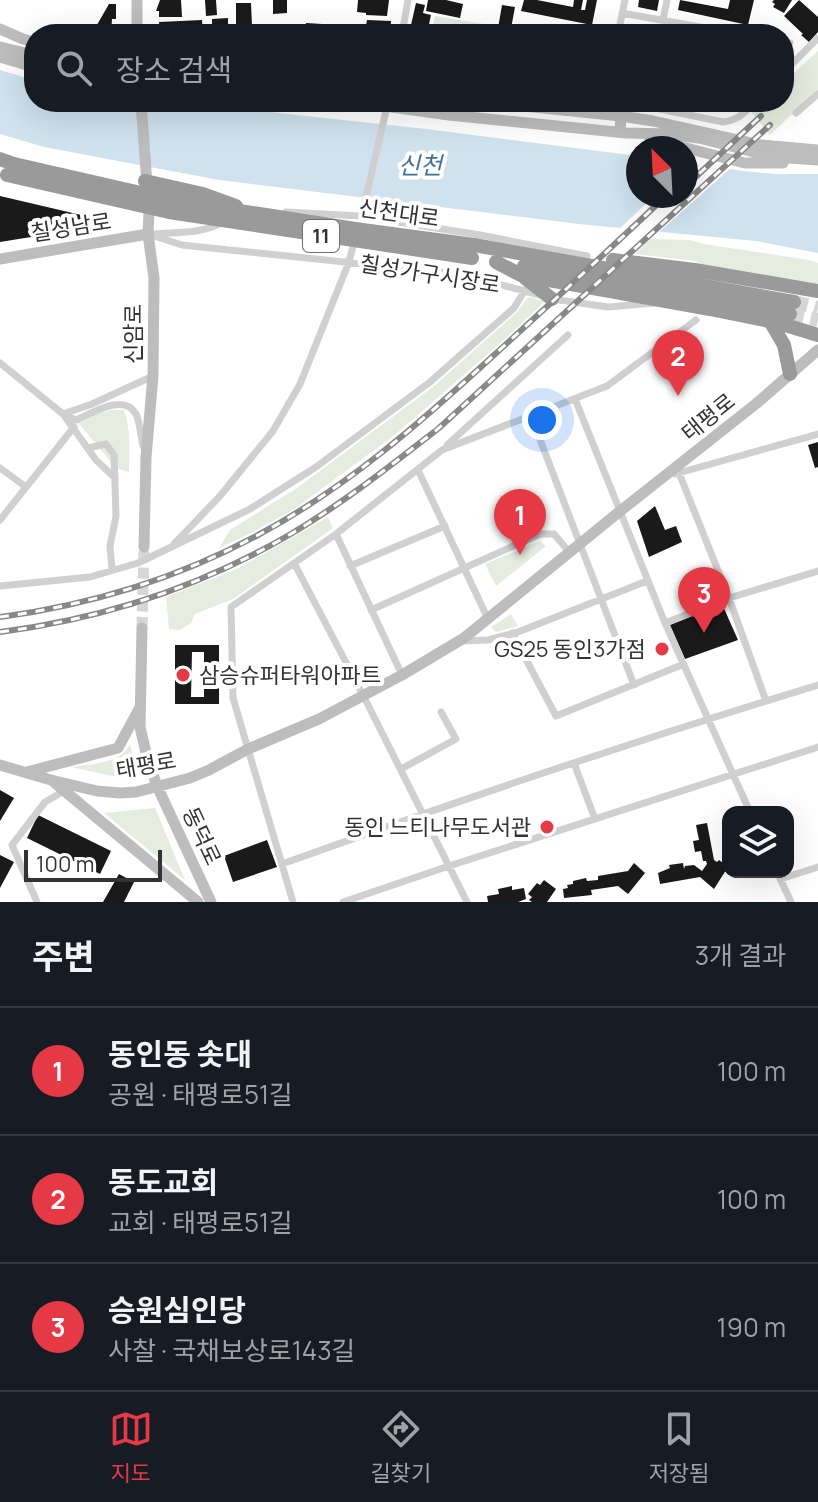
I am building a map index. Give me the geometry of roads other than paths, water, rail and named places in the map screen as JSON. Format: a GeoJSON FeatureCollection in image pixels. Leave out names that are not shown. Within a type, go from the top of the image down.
{"type":"FeatureCollection","features":[{"type":"Feature","properties":{"kind":"highway","name":"신천대로"},"geometry":{"type":"LineString","coordinates":[[0,159],[176,201],[355,229],[473,252],[496,262],[786,310]]}},
{"type":"Feature","properties":{"kind":"highway","name":"신천대로"},"geometry":{"type":"LineString","coordinates":[[0,172],[169,212],[473,252],[509,251],[786,310]]}},
{"type":"Feature","properties":{"kind":"highway"},"geometry":{"type":"LineString","coordinates":[[145,181],[256,210]]}},
{"type":"Feature","properties":{"kind":"highway"},"geometry":{"type":"LineString","coordinates":[[509,251],[587,256],[695,270],[786,310],[818,335]]}},
{"type":"Feature","properties":{"kind":"highway"},"geometry":{"type":"LineString","coordinates":[[496,262],[523,283],[552,299]]}},
{"type":"Feature","properties":{"kind":"highway"},"geometry":{"type":"LineString","coordinates":[[523,283],[664,301],[786,310],[818,291]]}},
{"type":"Feature","properties":{"kind":"highway"},"geometry":{"type":"LineString","coordinates":[[786,310],[784,345],[790,374]]}},
{"type":"Feature","properties":{"kind":"main road"},"geometry":{"type":"LineString","coordinates":[[137,0],[137,24]]}},
{"type":"Feature","properties":{"kind":"main road"},"geometry":{"type":"LineString","coordinates":[[0,29],[24,39]]}},
{"type":"Feature","properties":{"kind":"main road"},"geometry":{"type":"LineString","coordinates":[[0,47],[24,53]]}},
{"type":"Feature","properties":{"kind":"main road"},"geometry":{"type":"LineString","coordinates":[[0,57],[24,64]]}},
{"type":"Feature","properties":{"kind":"main road","name":"신암로"},"geometry":{"type":"LineString","coordinates":[[142,112],[148,234],[154,278],[153,376],[146,457],[144,547]]}},
{"type":"Feature","properties":{"kind":"main road"},"geometry":{"type":"LineString","coordinates":[[428,112],[699,138],[762,155],[818,161]]}},
{"type":"Feature","properties":{"kind":"main road"},"geometry":{"type":"LineString","coordinates":[[582,112],[653,121],[761,145],[818,150]]}},
{"type":"Feature","properties":{"kind":"main road"},"geometry":{"type":"LineString","coordinates":[[616,112],[621,116],[623,133]]}},
{"type":"Feature","properties":{"kind":"main road"},"geometry":{"type":"LineString","coordinates":[[623,133],[635,136]]}},
{"type":"Feature","properties":{"kind":"main road"},"geometry":{"type":"LineString","coordinates":[[698,151],[745,163],[818,161]]}},
{"type":"Feature","properties":{"kind":"main road","name":"칠성남로"},"geometry":{"type":"LineString","coordinates":[[0,259],[148,234]]}},
{"type":"Feature","properties":{"kind":"main road","name":"태평로"},"geometry":{"type":"LineString","coordinates":[[0,765],[97,791],[136,792],[190,778],[319,719],[402,675],[488,619],[818,350]]}},
{"type":"Feature","properties":{"kind":"main road"},"geometry":{"type":"LineString","coordinates":[[142,628],[140,727],[157,786]]}},
{"type":"Feature","properties":{"kind":"main road"},"geometry":{"type":"LineString","coordinates":[[26,773],[118,748],[141,705]]}},
{"type":"Feature","properties":{"kind":"main road"},"geometry":{"type":"LineString","coordinates":[[51,780],[198,902]]}},
{"type":"Feature","properties":{"kind":"main road","name":"동덕로"},"geometry":{"type":"LineString","coordinates":[[157,786],[211,902]]}},
{"type":"Feature","properties":{"kind":"street"},"geometry":{"type":"LineString","coordinates":[[404,24],[408,0]]}},
{"type":"Feature","properties":{"kind":"street"},"geometry":{"type":"LineString","coordinates":[[620,24],[625,0]]}},
{"type":"Feature","properties":{"kind":"street"},"geometry":{"type":"LineString","coordinates":[[663,20],[667,0]]}},
{"type":"Feature","properties":{"kind":"street"},"geometry":{"type":"LineString","coordinates":[[622,13],[685,24]]}},
{"type":"Feature","properties":{"kind":"street"},"geometry":{"type":"LineString","coordinates":[[794,62],[818,38]]}},
{"type":"Feature","properties":{"kind":"street"},"geometry":{"type":"LineString","coordinates":[[796,113],[818,94]]}},
{"type":"Feature","properties":{"kind":"street"},"geometry":{"type":"LineString","coordinates":[[170,548],[220,496],[273,431],[300,384],[349,262],[386,112]]}},
{"type":"Feature","properties":{"kind":"street"},"geometry":{"type":"LineString","coordinates":[[674,112],[723,122],[733,121],[746,112]]}},
{"type":"Feature","properties":{"kind":"street"},"geometry":{"type":"LineString","coordinates":[[148,234],[195,232],[256,210],[360,216],[587,256]]}},
{"type":"Feature","properties":{"kind":"street","name":"칠성가구시장로"},"geometry":{"type":"LineString","coordinates":[[148,234],[182,245],[523,283]]}},
{"type":"Feature","properties":{"kind":"street"},"geometry":{"type":"LineString","coordinates":[[0,586],[90,577],[138,563],[250,509],[316,467],[430,382],[514,308],[523,283]]}},
{"type":"Feature","properties":{"kind":"street"},"geometry":{"type":"LineString","coordinates":[[552,299],[608,307],[664,301]]}},
{"type":"Feature","properties":{"kind":"street"},"geometry":{"type":"LineString","coordinates":[[442,450],[607,386],[696,320]]}},
{"type":"Feature","properties":{"kind":"street"},"geometry":{"type":"LineString","coordinates":[[293,902],[233,698],[231,607],[336,534],[418,470],[568,335]]}},
{"type":"Feature","properties":{"kind":"street"},"geometry":{"type":"LineString","coordinates":[[0,363],[63,414],[96,460],[115,478]]}},
{"type":"Feature","properties":{"kind":"street"},"geometry":{"type":"LineString","coordinates":[[63,414],[153,376]]}},
{"type":"Feature","properties":{"kind":"street"},"geometry":{"type":"LineString","coordinates":[[575,399],[647,581],[747,806]]}},
{"type":"Feature","properties":{"kind":"street","name":"신암로"},"geometry":{"type":"LineString","coordinates":[[63,414],[76,420],[111,405],[129,407],[135,413],[146,457]]}},
{"type":"Feature","properties":{"kind":"street"},"geometry":{"type":"LineString","coordinates":[[531,416],[634,685]]}},
{"type":"Feature","properties":{"kind":"street"},"geometry":{"type":"LineString","coordinates":[[0,520],[74,427]]}},
{"type":"Feature","properties":{"kind":"street"},"geometry":{"type":"LineString","coordinates":[[665,477],[818,434]]}},
{"type":"Feature","properties":{"kind":"street"},"geometry":{"type":"LineString","coordinates":[[88,448],[106,444],[114,455],[116,516],[110,546],[112,570]]}},
{"type":"Feature","properties":{"kind":"street"},"geometry":{"type":"LineString","coordinates":[[0,468],[26,487]]}},
{"type":"Feature","properties":{"kind":"street"},"geometry":{"type":"LineString","coordinates":[[418,470],[488,619]]}},
{"type":"Feature","properties":{"kind":"street"},"geometry":{"type":"LineString","coordinates":[[679,473],[766,701]]}},
{"type":"Feature","properties":{"kind":"street"},"geometry":{"type":"LineString","coordinates":[[350,566],[445,526]]}},
{"type":"Feature","properties":{"kind":"street"},"geometry":{"type":"LineString","coordinates":[[336,534],[402,675]]}},
{"type":"Feature","properties":{"kind":"street"},"geometry":{"type":"LineString","coordinates":[[371,610],[540,534],[554,534],[570,553]]}},
{"type":"Feature","properties":{"kind":"street"},"geometry":{"type":"LineString","coordinates":[[294,563],[467,902]]}},
{"type":"Feature","properties":{"kind":"street"},"geometry":{"type":"LineString","coordinates":[[665,623],[729,598],[818,571]]}},
{"type":"Feature","properties":{"kind":"street"},"geometry":{"type":"LineString","coordinates":[[458,641],[488,640],[512,633],[647,581]]}},
{"type":"Feature","properties":{"kind":"street"},"geometry":{"type":"LineString","coordinates":[[512,633],[556,716],[684,664]]}},
{"type":"Feature","properties":{"kind":"street"},"geometry":{"type":"LineString","coordinates":[[282,864],[422,813],[708,718],[818,685]]}},
{"type":"Feature","properties":{"kind":"street"},"geometry":{"type":"LineString","coordinates":[[401,769],[456,739],[441,712]]}},
{"type":"Feature","properties":{"kind":"street"},"geometry":{"type":"LineString","coordinates":[[343,902],[818,747]]}},
{"type":"Feature","properties":{"kind":"street"},"geometry":{"type":"LineString","coordinates":[[574,763],[595,819]]}},
{"type":"Feature","properties":{"kind":"street"},"geometry":{"type":"LineString","coordinates":[[37,902],[12,845],[45,802],[64,791]]}},
{"type":"Feature","properties":{"kind":"street"},"geometry":{"type":"LineString","coordinates":[[794,872],[818,867]]}},
{"type":"Feature","properties":{"kind":"street"},"geometry":{"type":"LineString","coordinates":[[780,878],[791,902]]}},
{"type":"Feature","properties":{"kind":"water","name":"신천"},"geometry":{"type":"Polygon","coordinates":[[[0,70],[24,77],[24,112],[270,112],[626,154],[626,208],[698,208],[698,163],[742,171],[818,174],[818,253],[756,241],[579,224],[219,180],[44,147],[0,134],[0,70]]]}},
{"type":"Feature","properties":{"kind":"tunnel"},"geometry":{"type":"LineString","coordinates":[[794,302],[818,308]]}},
{"type":"Feature","properties":{"kind":"tunnel"},"geometry":{"type":"LineString","coordinates":[[790,314],[818,320]]}},
{"type":"Feature","properties":{"kind":"tunnel"},"geometry":{"type":"LineString","coordinates":[[142,628],[144,547]]}},
{"type":"Feature","properties":{"kind":"railway"},"geometry":{"type":"LineString","coordinates":[[698,175],[761,116]]}},
{"type":"Feature","properties":{"kind":"railway"},"geometry":{"type":"LineString","coordinates":[[0,632],[76,619],[185,585],[255,554],[328,511],[439,428],[770,125]]}},
{"type":"Feature","properties":{"kind":"railway"},"geometry":{"type":"LineString","coordinates":[[0,617],[67,605],[165,577],[258,535],[322,497],[438,406],[653,208]]}},
{"type":"Feature","properties":{"kind":"place","name":"동도교회"},"geometry":{"type":"Point","coordinates":[678,396]}},
{"type":"Feature","properties":{"kind":"place","name":"동인동 솟대"},"geometry":{"type":"Point","coordinates":[520,555]}},
{"type":"Feature","properties":{"kind":"place","name":"승원심인당"},"geometry":{"type":"Point","coordinates":[704,633]}},
{"type":"Feature","properties":{"kind":"place","name":"GS25 동인3가점"},"geometry":{"type":"Point","coordinates":[662,649]}},
{"type":"Feature","properties":{"kind":"place","name":"삼승슈퍼타워아파트"},"geometry":{"type":"Point","coordinates":[183,675]}},
{"type":"Feature","properties":{"kind":"place","name":"동인 느티나무도서관"},"geometry":{"type":"Point","coordinates":[547,827]}}]}
